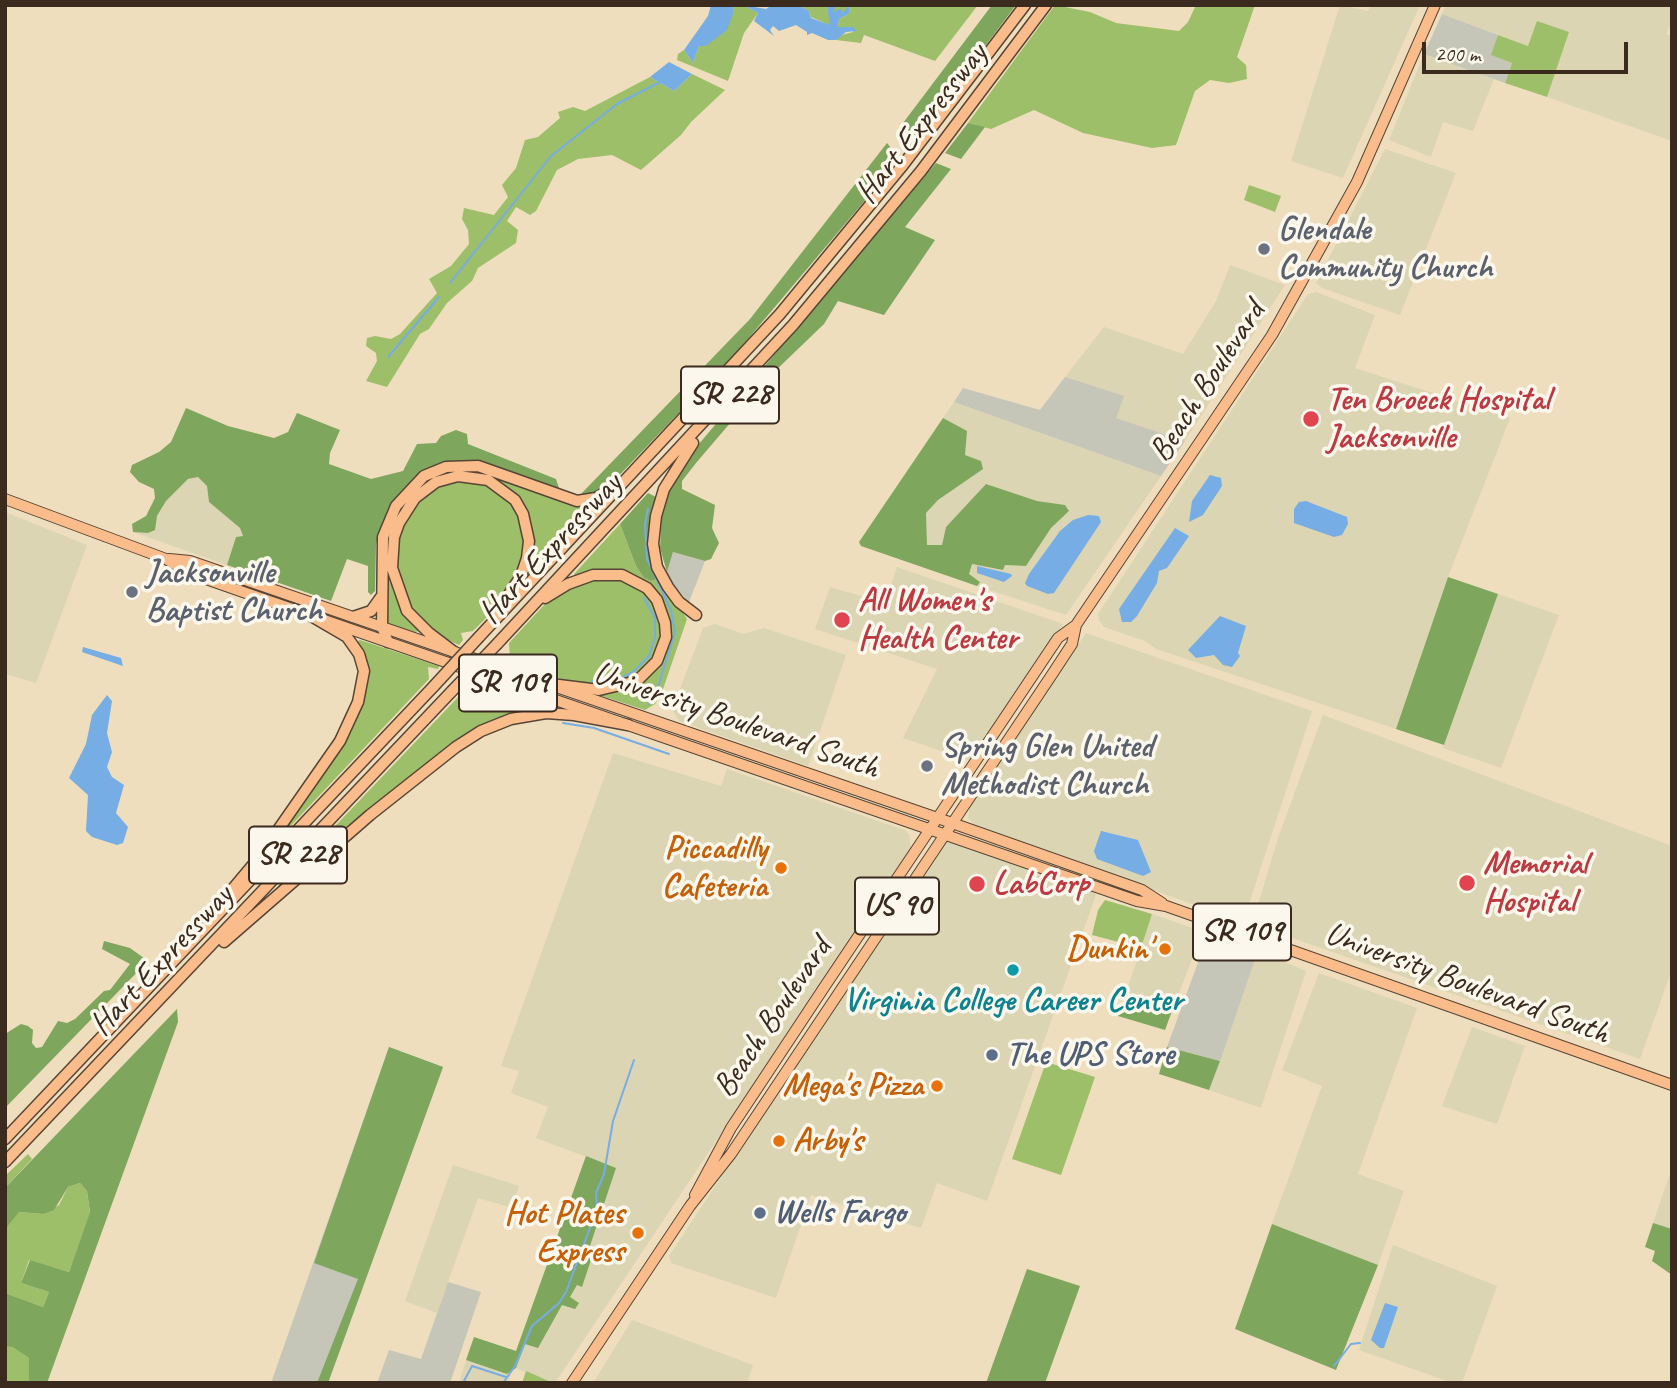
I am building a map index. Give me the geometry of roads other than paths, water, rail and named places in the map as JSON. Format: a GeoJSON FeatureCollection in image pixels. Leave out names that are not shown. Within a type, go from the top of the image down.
{"type":"FeatureCollection","features":[{"type":"Feature","properties":{"kind":"highway","name":"Hart Expressway"},"geometry":{"type":"LineString","coordinates":[[5,1139],[646,460],[780,314],[928,134],[1025,5]]}},
{"type":"Feature","properties":{"kind":"highway","name":"Hart Expressway"},"geometry":{"type":"LineString","coordinates":[[5,1163],[723,403],[793,325],[921,171],[1046,5]]}},
{"type":"Feature","properties":{"kind":"highway"},"geometry":{"type":"LineString","coordinates":[[696,615],[679,602],[662,578],[655,556],[653,529],[659,502],[671,473],[723,403]]}},
{"type":"Feature","properties":{"kind":"highway"},"geometry":{"type":"LineString","coordinates":[[388,642],[382,627],[381,553],[388,522],[410,488],[424,476],[446,467],[478,466],[568,500],[587,501],[606,494],[646,460]]}},
{"type":"Feature","properties":{"kind":"highway"},"geometry":{"type":"LineString","coordinates":[[454,652],[429,633],[407,611],[395,584],[391,553],[398,523],[415,498],[436,482],[458,476],[488,480],[502,488],[515,500],[528,533],[527,558],[521,576],[479,637]]}},
{"type":"Feature","properties":{"kind":"highway"},"geometry":{"type":"LineString","coordinates":[[529,610],[568,584],[608,573],[634,580],[647,589],[662,611],[666,637],[663,649],[657,661],[637,681],[600,690],[551,684]]}},
{"type":"Feature","properties":{"kind":"highway"},"geometry":{"type":"LineString","coordinates":[[353,617],[371,611],[382,597]]}},
{"type":"Feature","properties":{"kind":"highway"},"geometry":{"type":"LineString","coordinates":[[190,944],[290,814],[347,730],[356,709],[363,680],[359,654],[347,637],[311,616]]}},
{"type":"Feature","properties":{"kind":"highway"},"geometry":{"type":"LineString","coordinates":[[184,976],[370,815],[456,747],[481,731],[511,719],[546,713],[628,725]]}},
{"type":"Feature","properties":{"kind":"main road","name":"Beach Boulevard"},"geometry":{"type":"LineString","coordinates":[[572,1383],[690,1206],[731,1154],[1069,649],[1076,625],[1207,434],[1302,284],[1368,160],[1435,5]]}},
{"type":"Feature","properties":{"kind":"main road","name":"University Boulevard South"},"geometry":{"type":"LineString","coordinates":[[5,499],[166,559],[189,573],[311,616],[1137,901],[1166,906],[1672,1085]]}},
{"type":"Feature","properties":{"kind":"main road","name":"University Boulevard South"},"geometry":{"type":"LineString","coordinates":[[166,559],[190,561],[953,823],[1142,890],[1166,906]]}},
{"type":"Feature","properties":{"kind":"main road","name":"Beach Boulevard"},"geometry":{"type":"LineString","coordinates":[[690,1206],[731,1128],[1058,638],[1076,625]]}},
{"type":"Feature","properties":{"kind":"water"},"geometry":{"type":"Polygon","coordinates":[[[711,5],[733,5],[734,11],[727,30],[706,46],[699,46],[693,63],[684,50],[708,16],[711,5]]]}},
{"type":"Feature","properties":{"kind":"water"},"geometry":{"type":"Polygon","coordinates":[[[743,5],[766,9],[772,5],[798,5],[809,11],[811,18],[830,25],[827,5],[835,6],[834,12],[841,9],[843,13],[849,5],[850,13],[839,19],[838,27],[853,27],[857,31],[846,32],[836,40],[828,40],[812,33],[807,35],[807,32],[796,25],[779,31],[773,26],[770,30],[774,36],[754,21],[758,13],[743,5]]]}},
{"type":"Feature","properties":{"kind":"water"},"geometry":{"type":"Polygon","coordinates":[[[669,62],[692,74],[674,91],[650,77],[669,62]]]}},
{"type":"Feature","properties":{"kind":"water"},"geometry":{"type":"Polygon","coordinates":[[[1210,475],[1221,478],[1222,486],[1203,515],[1189,522],[1192,501],[1210,475]]]}},
{"type":"Feature","properties":{"kind":"water"},"geometry":{"type":"Polygon","coordinates":[[[1306,501],[1347,517],[1348,524],[1342,535],[1334,537],[1294,523],[1294,509],[1299,502],[1306,501]]]}},
{"type":"Feature","properties":{"kind":"water"},"geometry":{"type":"Polygon","coordinates":[[[1088,515],[1099,516],[1101,522],[1054,593],[1048,594],[1027,586],[1025,583],[1029,574],[1060,531],[1073,520],[1088,515]]]}},
{"type":"Feature","properties":{"kind":"water"},"geometry":{"type":"Polygon","coordinates":[[[1175,528],[1189,536],[1167,568],[1159,571],[1157,583],[1137,616],[1131,622],[1122,622],[1119,609],[1175,528]]]}},
{"type":"Feature","properties":{"kind":"water"},"geometry":{"type":"Polygon","coordinates":[[[977,566],[1012,576],[1004,582],[977,573],[977,566]]]}},
{"type":"Feature","properties":{"kind":"water"},"geometry":{"type":"Polygon","coordinates":[[[1220,616],[1246,626],[1238,653],[1240,656],[1232,667],[1223,665],[1214,655],[1196,658],[1188,650],[1220,616]]]}},
{"type":"Feature","properties":{"kind":"water"},"geometry":{"type":"Polygon","coordinates":[[[83,647],[121,658],[123,666],[82,652],[83,647]]]}},
{"type":"Feature","properties":{"kind":"water"},"geometry":{"type":"Polygon","coordinates":[[[107,695],[112,701],[107,733],[112,752],[107,767],[112,777],[124,785],[116,813],[128,827],[123,843],[117,845],[92,837],[86,831],[88,795],[69,778],[86,744],[92,715],[107,695]]]}},
{"type":"Feature","properties":{"kind":"water"},"geometry":{"type":"Polygon","coordinates":[[[1101,831],[1138,840],[1151,872],[1143,876],[1097,859],[1094,851],[1101,831]]]}},
{"type":"Feature","properties":{"kind":"water"},"geometry":{"type":"Polygon","coordinates":[[[1385,1303],[1398,1307],[1384,1348],[1380,1348],[1371,1340],[1385,1303]]]}},
{"type":"Feature","properties":{"kind":"waterway"},"geometry":{"type":"LineString","coordinates":[[450,283],[551,156],[617,104],[660,82]]}},
{"type":"Feature","properties":{"kind":"waterway"},"geometry":{"type":"LineString","coordinates":[[388,357],[439,297]]}},
{"type":"Feature","properties":{"kind":"waterway"},"geometry":{"type":"LineString","coordinates":[[648,509],[645,524],[647,559],[671,610],[675,632],[657,690],[649,704]]}},
{"type":"Feature","properties":{"kind":"waterway"},"geometry":{"type":"LineString","coordinates":[[592,681],[622,678],[633,672],[649,656],[655,637],[655,618],[644,598]]}},
{"type":"Feature","properties":{"kind":"waterway"},"geometry":{"type":"LineString","coordinates":[[563,723],[594,728],[669,754]]}},
{"type":"Feature","properties":{"kind":"waterway"},"geometry":{"type":"LineString","coordinates":[[503,1383],[515,1366],[532,1326],[559,1303],[566,1292],[597,1209],[596,1193],[604,1174],[613,1121],[634,1060]]}},
{"type":"Feature","properties":{"kind":"waterway"},"geometry":{"type":"LineString","coordinates":[[1334,1366],[1351,1344],[1360,1343]]}},
{"type":"Feature","properties":{"kind":"waterway"},"geometry":{"type":"LineString","coordinates":[[463,1383],[472,1366],[506,1377]]}},
{"type":"Feature","properties":{"kind":"place","name":"Glendale Community Church"},"geometry":{"type":"Point","coordinates":[1264,249]}},
{"type":"Feature","properties":{"kind":"place","name":"Ten Broeck Hospital Jacksonville"},"geometry":{"type":"Point","coordinates":[1311,419]}},
{"type":"Feature","properties":{"kind":"place","name":"Jacksonville Baptist Church"},"geometry":{"type":"Point","coordinates":[132,592]}},
{"type":"Feature","properties":{"kind":"place","name":"All Women's Health Center"},"geometry":{"type":"Point","coordinates":[842,620]}},
{"type":"Feature","properties":{"kind":"place","name":"Spring Glen United Methodist Church"},"geometry":{"type":"Point","coordinates":[927,766]}},
{"type":"Feature","properties":{"kind":"place","name":"Piccadilly Cafeteria"},"geometry":{"type":"Point","coordinates":[781,868]}},
{"type":"Feature","properties":{"kind":"place","name":"Memorial Hospital"},"geometry":{"type":"Point","coordinates":[1467,883]}},
{"type":"Feature","properties":{"kind":"place","name":"LabCorp"},"geometry":{"type":"Point","coordinates":[977,884]}},
{"type":"Feature","properties":{"kind":"place","name":"Dunkin'"},"geometry":{"type":"Point","coordinates":[1165,949]}},
{"type":"Feature","properties":{"kind":"place","name":"Virginia College Career Center"},"geometry":{"type":"Point","coordinates":[1013,970]}},
{"type":"Feature","properties":{"kind":"place","name":"The UPS Store"},"geometry":{"type":"Point","coordinates":[992,1055]}},
{"type":"Feature","properties":{"kind":"place","name":"Mega's Pizza"},"geometry":{"type":"Point","coordinates":[937,1086]}},
{"type":"Feature","properties":{"kind":"place","name":"Arby's"},"geometry":{"type":"Point","coordinates":[779,1141]}},
{"type":"Feature","properties":{"kind":"place","name":"Wells Fargo"},"geometry":{"type":"Point","coordinates":[760,1213]}},
{"type":"Feature","properties":{"kind":"place","name":"Hot Plates Express"},"geometry":{"type":"Point","coordinates":[638,1233]}}]}
